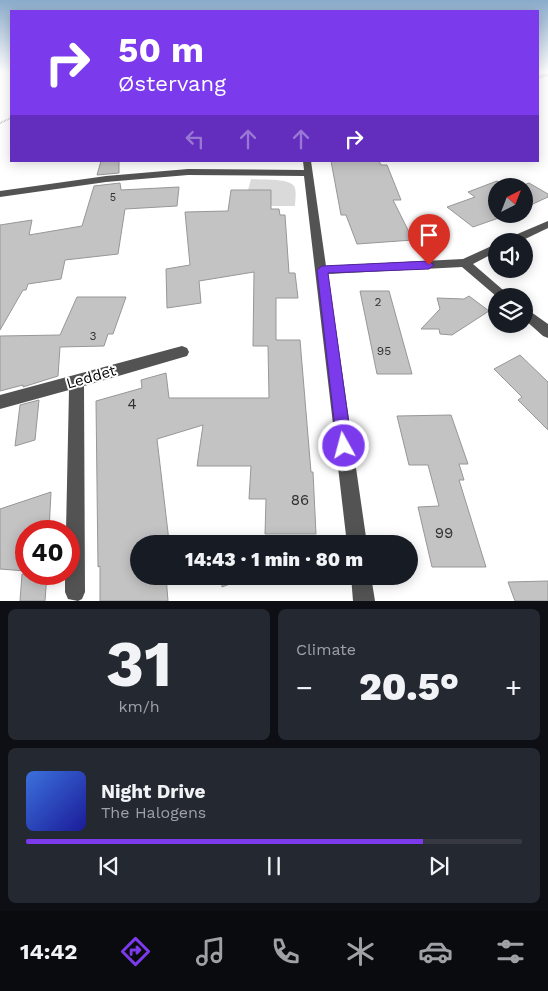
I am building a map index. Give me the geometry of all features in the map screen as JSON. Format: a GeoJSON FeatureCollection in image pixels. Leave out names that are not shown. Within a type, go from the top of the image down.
{"type":"FeatureCollection","features":[{"type":"Feature","properties":{"kind":"street"},"geometry":{"type":"LineString","coordinates":[[0,194],[106,179],[178,173],[307,167],[356,535]]}},
{"type":"Feature","properties":{"kind":"street"},"geometry":{"type":"LineString","coordinates":[[529,233],[548,224]]}},
{"type":"Feature","properties":{"kind":"street"},"geometry":{"type":"LineString","coordinates":[[322,270],[464,263],[488,252]]}},
{"type":"Feature","properties":{"kind":"street"},"geometry":{"type":"LineString","coordinates":[[464,263],[494,288]]}},
{"type":"Feature","properties":{"kind":"street"},"geometry":{"type":"LineString","coordinates":[[533,320],[548,332]]}},
{"type":"Feature","properties":{"kind":"street","name":"Leddet"},"geometry":{"type":"LineString","coordinates":[[0,402],[182,352]]}},
{"type":"Feature","properties":{"kind":"street"},"geometry":{"type":"LineString","coordinates":[[75,592],[77,381]]}},
{"type":"Feature","properties":{"kind":"street"},"geometry":{"type":"LineString","coordinates":[[362,585],[364,601]]}},
{"type":"Feature","properties":{"kind":"shaded area"},"geometry":{"type":"Polygon","coordinates":[[[251,179],[291,183],[295,191],[295,206],[271,206],[271,190],[248,190],[251,179]]]}},
{"type":"Feature","properties":{"kind":"building"},"geometry":{"type":"Polygon","coordinates":[[[101,162],[119,162],[119,173],[97,175],[101,162]]]}},
{"type":"Feature","properties":{"kind":"building"},"geometry":{"type":"Polygon","coordinates":[[[331,162],[380,162],[381,165],[387,165],[401,200],[393,200],[413,240],[357,244],[346,215],[341,215],[331,162]]]}},
{"type":"Feature","properties":{"kind":"building"},"geometry":{"type":"Polygon","coordinates":[[[120,183],[121,190],[179,187],[177,206],[125,209],[118,254],[65,260],[61,279],[28,284],[0,330],[0,225],[32,220],[29,235],[82,226],[94,186],[120,183]]]}},
{"type":"Feature","properties":{"kind":"building"},"geometry":{"type":"Polygon","coordinates":[[[488,184],[488,222],[473,227],[447,207],[475,197],[468,192],[488,184]]]}},
{"type":"Feature","properties":{"kind":"building"},"geometry":{"type":"Polygon","coordinates":[[[533,185],[548,194],[548,197],[533,204],[533,185]]]}},
{"type":"Feature","properties":{"kind":"building"},"geometry":{"type":"Polygon","coordinates":[[[231,190],[271,190],[271,209],[279,209],[280,215],[285,215],[289,273],[295,273],[298,298],[276,298],[276,340],[300,340],[311,472],[313,472],[316,534],[265,534],[266,499],[249,499],[251,466],[197,466],[203,425],[157,439],[168,535],[130,535],[130,585],[167,585],[168,601],[100,601],[96,401],[142,388],[141,380],[166,373],[169,398],[269,398],[268,346],[253,346],[254,272],[199,281],[201,303],[167,308],[166,269],[190,265],[185,212],[228,211],[231,190]]]}},
{"type":"Feature","properties":{"kind":"building"},"geometry":{"type":"Polygon","coordinates":[[[360,291],[389,291],[412,374],[377,374],[360,291]]]}},
{"type":"Feature","properties":{"kind":"building"},"geometry":{"type":"Polygon","coordinates":[[[469,296],[488,312],[452,335],[440,334],[439,329],[421,329],[440,309],[437,298],[464,299],[469,296]]]}},
{"type":"Feature","properties":{"kind":"building"},"geometry":{"type":"Polygon","coordinates":[[[77,297],[126,297],[113,334],[108,334],[104,346],[60,347],[58,376],[23,387],[23,385],[0,391],[0,336],[60,335],[77,297]]]}},
{"type":"Feature","properties":{"kind":"building"},"geometry":{"type":"Polygon","coordinates":[[[520,355],[548,382],[548,430],[518,400],[522,397],[494,369],[520,355]]]}},
{"type":"Feature","properties":{"kind":"building"},"geometry":{"type":"Polygon","coordinates":[[[39,400],[35,440],[15,446],[20,405],[39,400]]]}},
{"type":"Feature","properties":{"kind":"building"},"geometry":{"type":"Polygon","coordinates":[[[451,415],[468,464],[459,464],[464,480],[459,480],[486,567],[432,567],[418,507],[439,506],[428,465],[409,465],[397,416],[451,415]]]}},
{"type":"Feature","properties":{"kind":"building"},"geometry":{"type":"Polygon","coordinates":[[[51,492],[50,520],[15,520],[15,570],[0,569],[0,509],[51,492]]]}},
{"type":"Feature","properties":{"kind":"building"},"geometry":{"type":"Polygon","coordinates":[[[548,581],[548,601],[515,601],[508,582],[548,581]]]}},
{"type":"Feature","properties":{"kind":"building"},"geometry":{"type":"Polygon","coordinates":[[[21,585],[46,585],[45,601],[20,601],[21,585]]]}},
{"type":"Feature","properties":{"kind":"route"},"geometry":{"type":"LineString","coordinates":[[344,446],[322,270],[429,265]]}}]}
